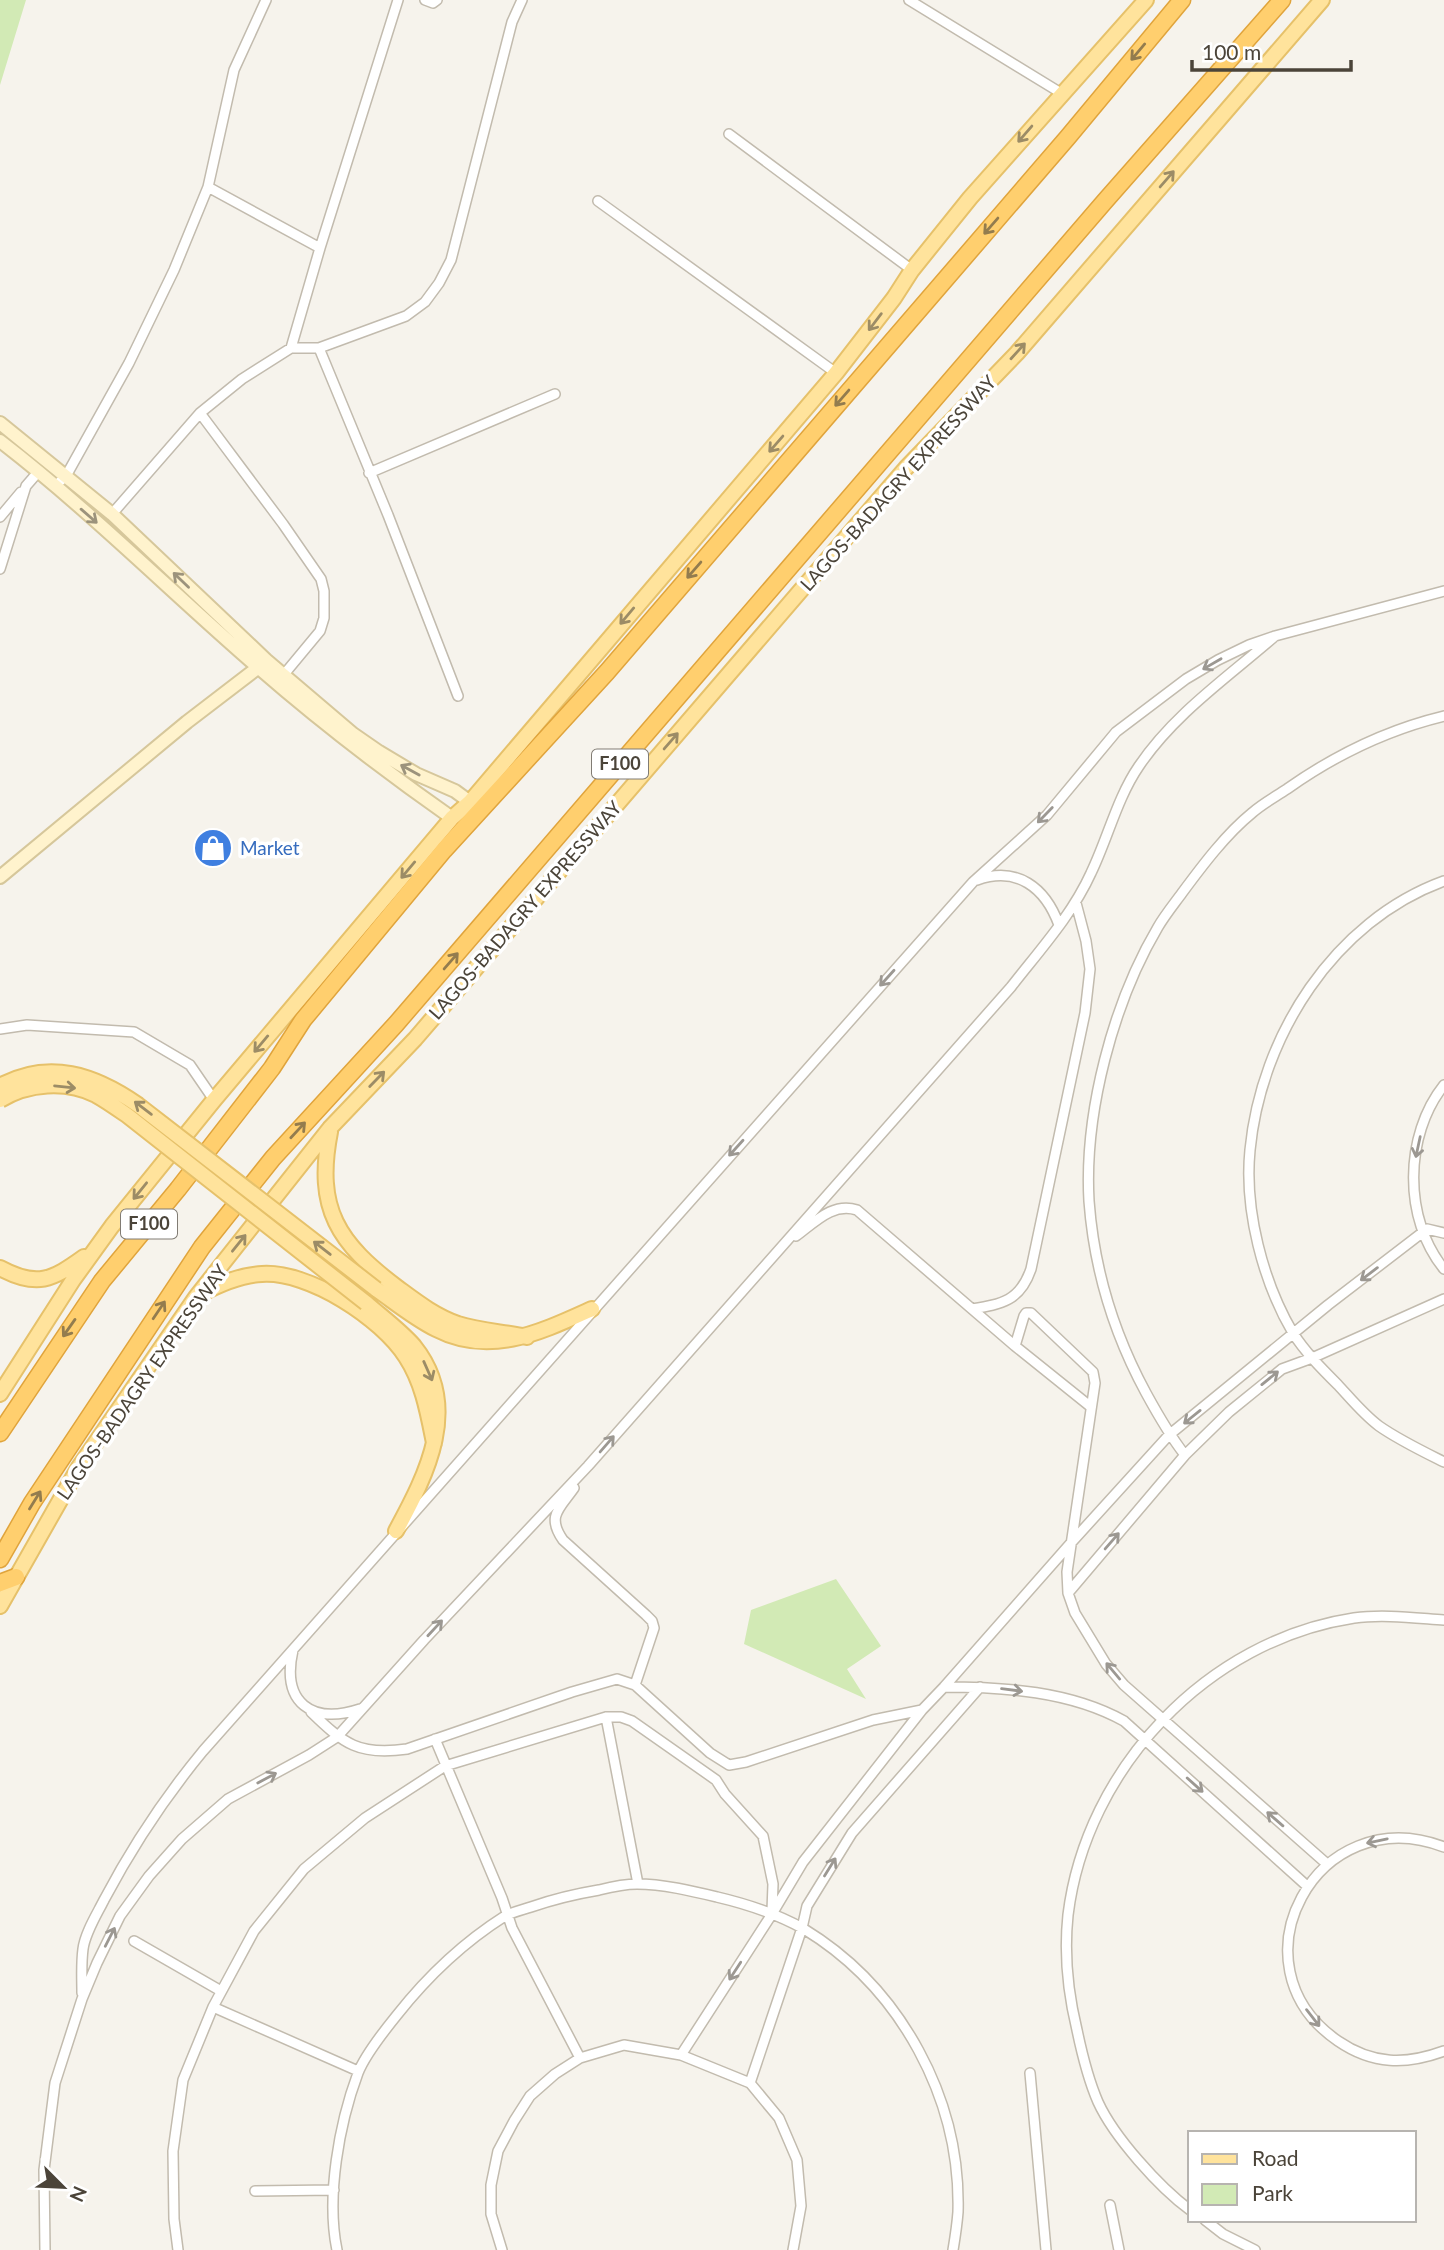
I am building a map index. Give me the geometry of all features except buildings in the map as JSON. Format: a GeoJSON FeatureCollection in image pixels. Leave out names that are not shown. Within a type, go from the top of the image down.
{"type":"FeatureCollection","features":[{"type":"Feature","properties":{"kind":"highway","name":"F100"},"geometry":{"type":"LineString","coordinates":[[0,1433],[102,1281],[272,1068],[303,1020],[444,850],[607,671],[1068,137],[1182,0]]}},
{"type":"Feature","properties":{"kind":"highway","name":"LAGOS-BADAGRY EXPRESSWAY"},"geometry":{"type":"LineString","coordinates":[[0,1559],[32,1503],[194,1257],[273,1158],[396,1024],[1105,201],[1282,0]]}},
{"type":"Feature","properties":{"kind":"main road"},"geometry":{"type":"LineString","coordinates":[[0,1394],[93,1251],[214,1100],[452,818],[470,802],[836,373],[894,298],[912,270],[970,198],[1146,0]]}},
{"type":"Feature","properties":{"kind":"main road","name":"LAGOS-BADAGRY EXPRESSWAY"},"geometry":{"type":"LineString","coordinates":[[0,1606],[8,1580],[79,1467],[196,1297],[330,1128],[415,1039],[906,468],[1017,353],[1322,0]]}},
{"type":"Feature","properties":{"kind":"main road"},"geometry":{"type":"LineString","coordinates":[[0,423],[123,524],[204,610]]}},
{"type":"Feature","properties":{"kind":"main road"},"geometry":{"type":"LineString","coordinates":[[0,441],[39,471],[110,535],[204,610],[345,740],[452,818]]}},
{"type":"Feature","properties":{"kind":"main road"},"geometry":{"type":"LineString","coordinates":[[110,535],[123,524]]}},
{"type":"Feature","properties":{"kind":"main road"},"geometry":{"type":"LineString","coordinates":[[0,877],[187,722],[263,664]]}},
{"type":"Feature","properties":{"kind":"main road"},"geometry":{"type":"LineString","coordinates":[[280,679],[379,752],[470,802]]}},
{"type":"Feature","properties":{"kind":"main road"},"geometry":{"type":"LineString","coordinates":[[0,1086],[21,1077],[50,1072],[83,1076],[103,1083],[138,1105],[376,1289],[418,1319],[452,1336],[486,1342],[527,1337],[592,1310]]}},
{"type":"Feature","properties":{"kind":"main road"},"geometry":{"type":"LineString","coordinates":[[0,1100],[14,1092],[49,1086],[77,1088],[95,1095],[128,1116],[366,1303],[414,1347],[426,1365],[436,1399],[437,1422],[426,1472],[396,1531]]}},
{"type":"Feature","properties":{"kind":"main road"},"geometry":{"type":"LineString","coordinates":[[330,1128],[324,1167],[328,1202],[334,1220],[356,1252],[421,1306],[443,1318],[472,1328],[527,1337]]}},
{"type":"Feature","properties":{"kind":"main road"},"geometry":{"type":"LineString","coordinates":[[0,1268],[22,1278],[34,1280],[53,1277],[93,1251]]}},
{"type":"Feature","properties":{"kind":"main road"},"geometry":{"type":"LineString","coordinates":[[196,1297],[233,1279],[264,1274],[299,1280],[335,1296],[376,1325],[405,1355],[425,1398],[434,1443]]}},
{"type":"Feature","properties":{"kind":"street"},"geometry":{"type":"LineString","coordinates":[[55,486],[66,476],[129,363],[174,270],[208,187],[234,69],[266,0]]}},
{"type":"Feature","properties":{"kind":"street"},"geometry":{"type":"LineString","coordinates":[[291,348],[398,0]]}},
{"type":"Feature","properties":{"kind":"street"},"geometry":{"type":"LineString","coordinates":[[425,0],[433,3],[437,0]]}},
{"type":"Feature","properties":{"kind":"street"},"geometry":{"type":"LineString","coordinates":[[112,514],[200,413],[242,379],[291,348],[319,348],[406,316],[425,303],[451,260],[512,22],[522,0]]}},
{"type":"Feature","properties":{"kind":"street"},"geometry":{"type":"LineString","coordinates":[[909,0],[1061,93]]}},
{"type":"Feature","properties":{"kind":"street"},"geometry":{"type":"LineString","coordinates":[[729,134],[912,270]]}},
{"type":"Feature","properties":{"kind":"street"},"geometry":{"type":"LineString","coordinates":[[208,187],[320,248]]}},
{"type":"Feature","properties":{"kind":"street"},"geometry":{"type":"LineString","coordinates":[[598,201],[836,373]]}},
{"type":"Feature","properties":{"kind":"street"},"geometry":{"type":"LineString","coordinates":[[319,348],[458,695]]}},
{"type":"Feature","properties":{"kind":"street"},"geometry":{"type":"LineString","coordinates":[[369,472],[555,394]]}},
{"type":"Feature","properties":{"kind":"street"},"geometry":{"type":"LineString","coordinates":[[200,413],[321,579],[324,618],[320,631],[280,679]]}},
{"type":"Feature","properties":{"kind":"street"},"geometry":{"type":"LineString","coordinates":[[0,517],[39,471]]}},
{"type":"Feature","properties":{"kind":"street"},"geometry":{"type":"LineString","coordinates":[[0,569],[26,486]]}},
{"type":"Feature","properties":{"kind":"street"},"geometry":{"type":"LineString","coordinates":[[82,1999],[83,1947],[96,1915],[119,1871],[175,1785],[396,1531],[512,1404],[972,881],[1046,815],[1116,732],[1186,679],[1239,650],[1275,636],[1444,591]]}},
{"type":"Feature","properties":{"kind":"street"},"geometry":{"type":"LineString","coordinates":[[45,2250],[44,2170],[55,2083],[82,1999],[120,1916],[149,1876],[182,1839],[228,1799],[337,1737],[588,1466],[1011,987],[1076,903],[1122,796],[1138,767],[1164,733],[1275,636]]}},
{"type":"Feature","properties":{"kind":"street"},"geometry":{"type":"LineString","coordinates":[[1185,1455],[1169,1435],[1139,1380],[1114,1321],[1098,1264],[1089,1200],[1091,1130],[1104,1055],[1128,989],[1158,927],[1202,865],[1251,813],[1322,765],[1359,745],[1396,730],[1444,716]]}},
{"type":"Feature","properties":{"kind":"street"},"geometry":{"type":"LineString","coordinates":[[972,881],[997,875],[1020,879],[1047,899],[1059,925]]}},
{"type":"Feature","properties":{"kind":"street"},"geometry":{"type":"LineString","coordinates":[[1444,881],[1392,907],[1368,924],[1344,946],[1315,981],[1288,1023],[1275,1051],[1264,1082],[1250,1151],[1253,1222],[1260,1253],[1271,1285],[1294,1334],[1312,1358],[1378,1425],[1444,1462]]}},
{"type":"Feature","properties":{"kind":"street"},"geometry":{"type":"LineString","coordinates":[[972,1309],[1009,1300],[1022,1289],[1031,1269],[1085,1013],[1090,969],[1076,903]]}},
{"type":"Feature","properties":{"kind":"street"},"geometry":{"type":"LineString","coordinates":[[0,1029],[27,1025],[134,1032],[190,1065],[214,1100]]}},
{"type":"Feature","properties":{"kind":"street"},"geometry":{"type":"LineString","coordinates":[[1444,1085],[1426,1117],[1416,1150],[1414,1184],[1416,1213],[1423,1232],[1444,1269]]}},
{"type":"Feature","properties":{"kind":"street"},"geometry":{"type":"LineString","coordinates":[[783,1245],[831,1211],[848,1207],[857,1210],[1015,1346],[1091,1407]]}},
{"type":"Feature","properties":{"kind":"street"},"geometry":{"type":"LineString","coordinates":[[681,2055],[803,1862],[922,1710],[1169,1435],[1427,1229],[1444,1233]]}},
{"type":"Feature","properties":{"kind":"street"},"geometry":{"type":"LineString","coordinates":[[1068,1593],[1185,1455],[1229,1412],[1282,1369],[1444,1299]]}},
{"type":"Feature","properties":{"kind":"street"},"geometry":{"type":"LineString","coordinates":[[1015,1346],[1024,1316],[1031,1313],[1093,1372],[1095,1382],[1066,1572],[1068,1593],[1075,1614],[1106,1664],[1124,1685],[1326,1864]]}},
{"type":"Feature","properties":{"kind":"street"},"geometry":{"type":"LineString","coordinates":[[588,1466],[556,1512],[556,1530],[563,1540],[652,1621],[652,1637],[635,1685]]}},
{"type":"Feature","properties":{"kind":"street"},"geometry":{"type":"LineString","coordinates":[[1188,2208],[1149,2172],[1118,2134],[1098,2103],[1083,2060],[1067,1967],[1068,1915],[1078,1867],[1096,1818],[1144,1739],[1162,1719],[1210,1677],[1257,1650],[1300,1632],[1355,1618],[1409,1617],[1444,1620]]}},
{"type":"Feature","properties":{"kind":"street"},"geometry":{"type":"LineString","coordinates":[[293,1649],[289,1678],[299,1699],[311,1712],[337,1737],[361,1748],[390,1751],[407,1749],[617,1679],[635,1685],[710,1753],[729,1765],[746,1762],[873,1720],[922,1710]]}},
{"type":"Feature","properties":{"kind":"street"},"geometry":{"type":"LineString","coordinates":[[944,1687],[980,1687],[1036,1693],[1094,1707],[1124,1721],[1307,1886]]}},
{"type":"Feature","properties":{"kind":"street"},"geometry":{"type":"LineString","coordinates":[[750,2083],[807,1906],[852,1833],[980,1687]]}},
{"type":"Feature","properties":{"kind":"street"},"geometry":{"type":"LineString","coordinates":[[311,1712],[335,1714],[363,1708]]}},
{"type":"Feature","properties":{"kind":"street"},"geometry":{"type":"LineString","coordinates":[[178,2250],[174,2219],[173,2151],[183,2080],[213,2007],[254,1931],[304,1869],[365,1818],[445,1766],[607,1717],[621,1717],[632,1721],[716,1780],[725,1794],[763,1836],[773,1884],[772,1914]]}},
{"type":"Feature","properties":{"kind":"street"},"geometry":{"type":"LineString","coordinates":[[607,1717],[638,1884]]}},
{"type":"Feature","properties":{"kind":"street"},"geometry":{"type":"LineString","coordinates":[[435,1738],[512,1928],[580,2058]]}},
{"type":"Feature","properties":{"kind":"street"},"geometry":{"type":"LineString","coordinates":[[1444,1847],[1420,1839],[1375,1840],[1350,1849],[1326,1864],[1307,1886],[1291,1919],[1289,1960],[1300,2002],[1322,2030],[1348,2047],[1372,2059],[1397,2061],[1423,2059],[1444,2051]]}},
{"type":"Feature","properties":{"kind":"street"},"geometry":{"type":"LineString","coordinates":[[337,2250],[334,2190],[341,2132],[358,2071],[421,1985],[463,1948],[507,1915],[564,1896],[638,1884],[688,1890],[738,1902],[772,1914],[802,1928],[841,1956],[883,1997],[916,2044],[941,2097],[955,2154],[958,2213],[953,2250]]}},
{"type":"Feature","properties":{"kind":"street"},"geometry":{"type":"LineString","coordinates":[[134,1941],[221,1991]]}},
{"type":"Feature","properties":{"kind":"street"},"geometry":{"type":"LineString","coordinates":[[213,2007],[358,2071]]}},
{"type":"Feature","properties":{"kind":"street"},"geometry":{"type":"LineString","coordinates":[[502,2250],[491,2214],[491,2185],[498,2151],[514,2121],[530,2096],[555,2074],[580,2058],[624,2045],[681,2055],[750,2083],[779,2118],[797,2160],[801,2206],[793,2250]]}},
{"type":"Feature","properties":{"kind":"street"},"geometry":{"type":"LineString","coordinates":[[1030,2073],[1046,2250]]}},
{"type":"Feature","properties":{"kind":"street"},"geometry":{"type":"LineString","coordinates":[[255,2190],[334,2190]]}},
{"type":"Feature","properties":{"kind":"street"},"geometry":{"type":"LineString","coordinates":[[1110,2206],[1119,2250]]}},
{"type":"Feature","properties":{"kind":"street"},"geometry":{"type":"LineString","coordinates":[[1208,2222],[1223,2234],[1255,2250]]}},
{"type":"Feature","properties":{"kind":"green space"},"geometry":{"type":"Polygon","coordinates":[[[0,0],[26,0],[0,85],[0,0]]]}},
{"type":"Feature","properties":{"kind":"green space"},"geometry":{"type":"Polygon","coordinates":[[[836,1579],[881,1646],[847,1669],[866,1699],[744,1644],[751,1610],[836,1579]]]}},
{"type":"Feature","properties":{"kind":"place","name":"Market"},"geometry":{"type":"Point","coordinates":[213,848]}}]}
